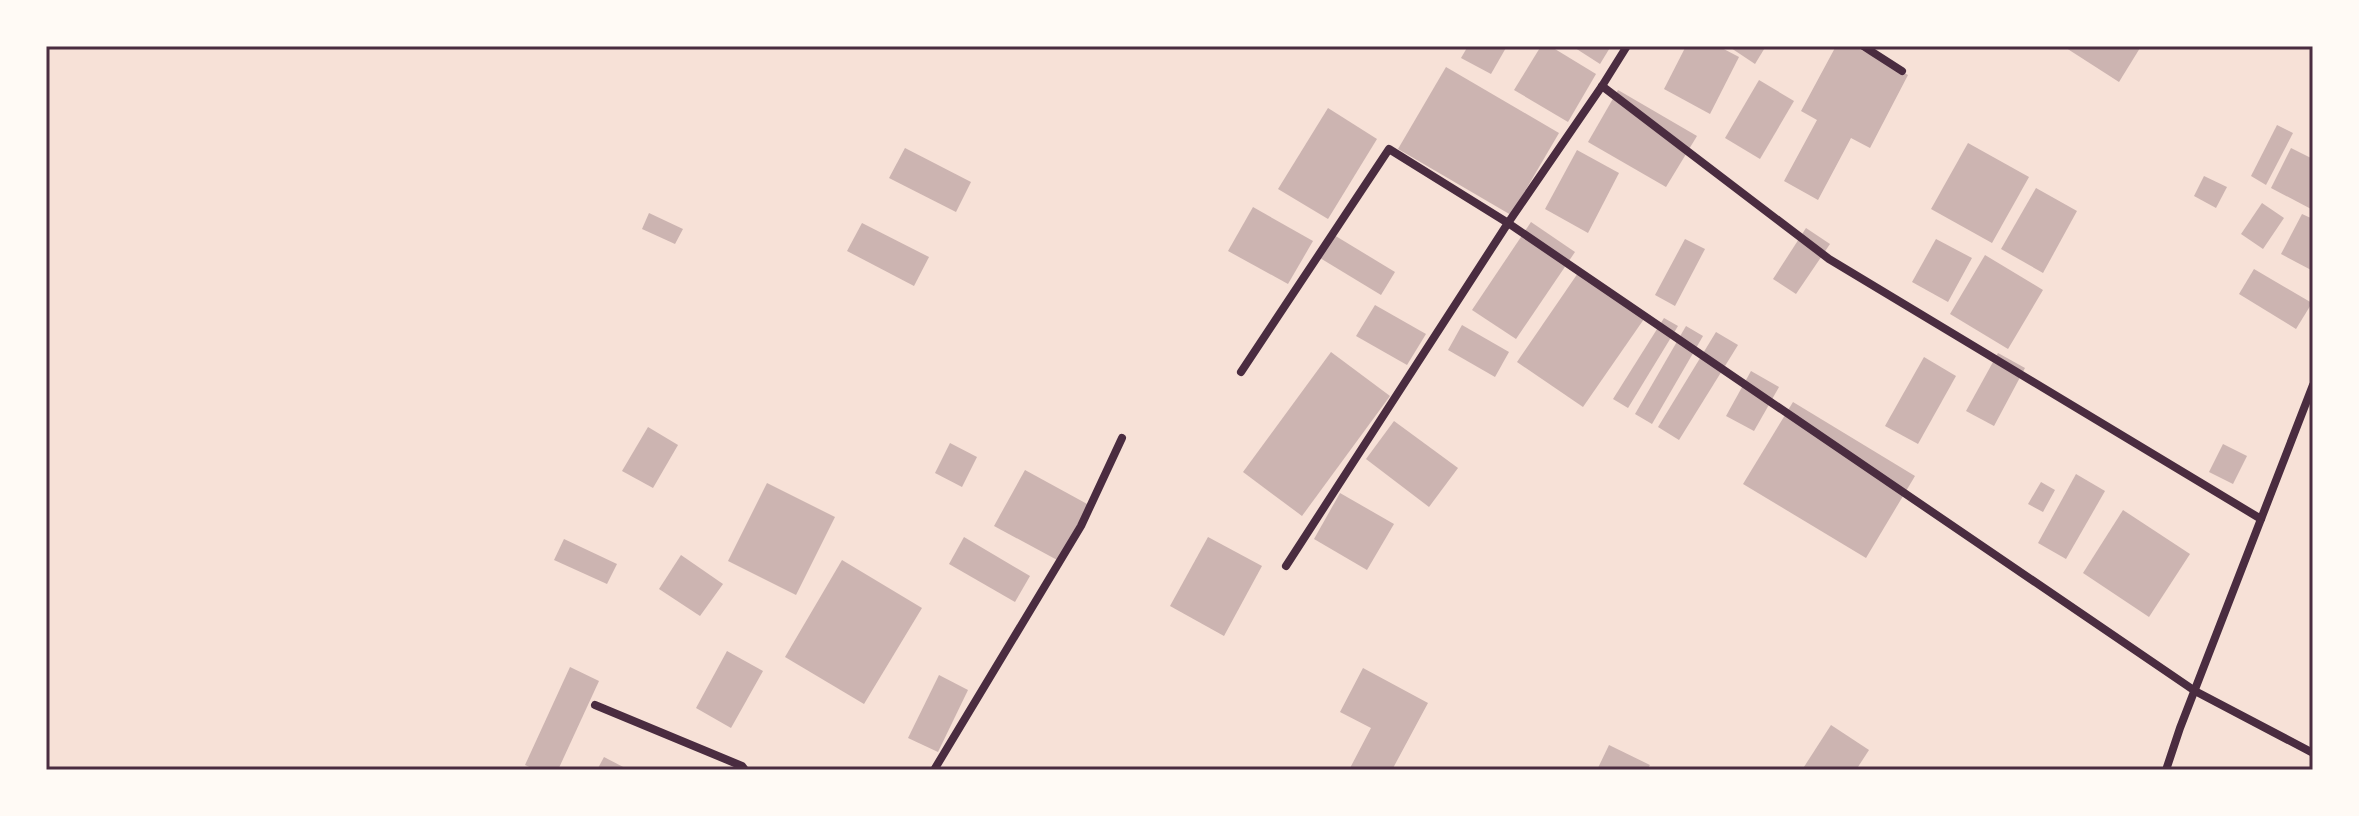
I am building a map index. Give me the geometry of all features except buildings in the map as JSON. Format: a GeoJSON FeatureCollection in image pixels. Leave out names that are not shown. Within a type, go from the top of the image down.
{"type":"FeatureCollection","features":[{"type":"Feature","properties":{"kind":"street"},"geometry":{"type":"LineString","coordinates":[[1286,566],[1508,223],[1627,46]]}},
{"type":"Feature","properties":{"kind":"street"},"geometry":{"type":"LineString","coordinates":[[1863,46],[1902,71]]}},
{"type":"Feature","properties":{"kind":"street"},"geometry":{"type":"LineString","coordinates":[[1602,86],[1829,259],[2261,519]]}},
{"type":"Feature","properties":{"kind":"street"},"geometry":{"type":"LineString","coordinates":[[1241,372],[1389,149],[1508,223],[2195,691],[2313,753]]}},
{"type":"Feature","properties":{"kind":"street"},"geometry":{"type":"LineString","coordinates":[[2166,770],[2313,385]]}},
{"type":"Feature","properties":{"kind":"street"},"geometry":{"type":"LineString","coordinates":[[934,770],[1081,526],[1122,438]]}},
{"type":"Feature","properties":{"kind":"street"},"geometry":{"type":"LineString","coordinates":[[595,705],[742,766],[745,770]]}}]}
